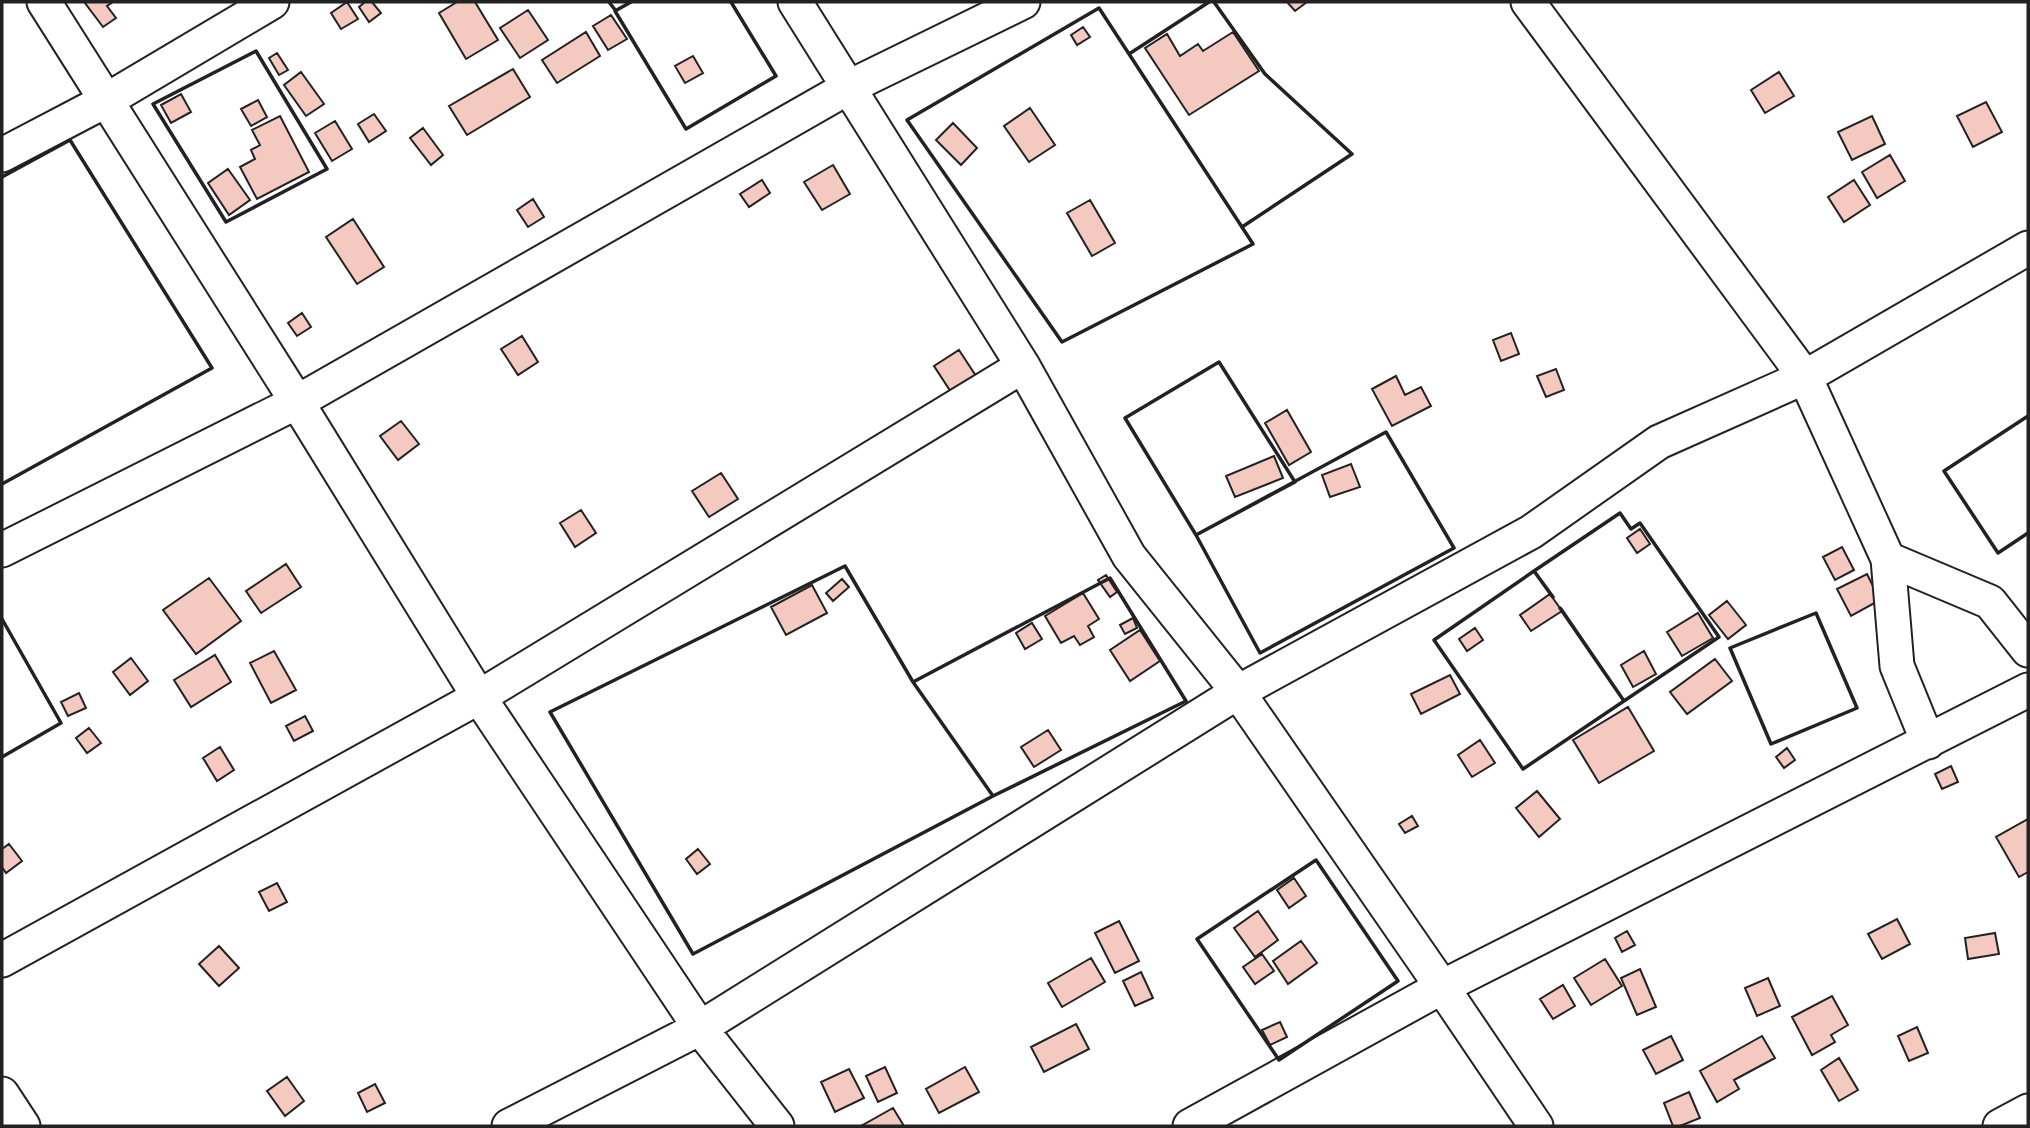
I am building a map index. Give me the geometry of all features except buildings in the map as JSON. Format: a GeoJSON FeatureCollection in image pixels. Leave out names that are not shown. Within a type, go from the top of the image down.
{"type":"FeatureCollection","features":[{"type":"Feature","properties":{"kind":"street"},"geometry":{"type":"LineString","coordinates":[[44,2],[298,402],[480,697],[700,1028],[777,1126]]}},
{"type":"Feature","properties":{"kind":"street"},"geometry":{"type":"LineString","coordinates":[[2,155],[107,100],[272,2]]}},
{"type":"Feature","properties":{"kind":"street"},"geometry":{"type":"LineString","coordinates":[[795,2],[1023,366],[1129,556],[1238,692],[1443,987],[1535,1126]]}},
{"type":"Feature","properties":{"kind":"street"},"geometry":{"type":"LineString","coordinates":[[2,550],[298,402],[849,87],[1023,2]]}},
{"type":"Feature","properties":{"kind":"street"},"geometry":{"type":"LineString","coordinates":[[1528,2],[1805,377],[1888,559],[1897,666],[1928,742]]}},
{"type":"Feature","properties":{"kind":"street"},"geometry":{"type":"LineString","coordinates":[[509,1126],[700,1028],[1238,692],[1531,531],[1659,442],[1805,377],[2028,248]]}},
{"type":"Feature","properties":{"kind":"street"},"geometry":{"type":"LineString","coordinates":[[2,960],[480,697],[1023,366]]}},
{"type":"Feature","properties":{"kind":"street"},"geometry":{"type":"LineString","coordinates":[[1888,559],[1990,602],[2028,650]]}},
{"type":"Feature","properties":{"kind":"street"},"geometry":{"type":"LineString","coordinates":[[1190,1126],[1443,987],[2028,690]]}},
{"type":"Feature","properties":{"kind":"street"},"geometry":{"type":"LineString","coordinates":[[2,1094],[23,1126]]}},
{"type":"Feature","properties":{"kind":"street"},"geometry":{"type":"LineString","coordinates":[[2000,1126],[2028,1111]]}},
{"type":"Feature","properties":{"kind":"wall"},"geometry":{"type":"LineString","coordinates":[[609,2],[616,11]]}},
{"type":"Feature","properties":{"kind":"wall"},"geometry":{"type":"LineString","coordinates":[[631,2],[615,11],[686,129],[776,76],[731,2]]}},
{"type":"Feature","properties":{"kind":"wall"},"geometry":{"type":"LineString","coordinates":[[1129,54],[1209,2]]}},
{"type":"Feature","properties":{"kind":"wall"},"geometry":{"type":"LineString","coordinates":[[1214,2],[1265,74],[1352,154],[1242,227]]}},
{"type":"Feature","properties":{"kind":"wall"},"geometry":{"type":"LineString","coordinates":[[1099,8],[1253,244],[1062,342],[907,120],[1099,8]]}},
{"type":"Feature","properties":{"kind":"wall"},"geometry":{"type":"LineString","coordinates":[[256,51],[327,169],[226,222],[153,104],[256,51]]}},
{"type":"Feature","properties":{"kind":"wall"},"geometry":{"type":"LineString","coordinates":[[2,177],[70,140],[212,368],[2,484]]}},
{"type":"Feature","properties":{"kind":"wall"},"geometry":{"type":"LineString","coordinates":[[1219,362],[1295,482],[1196,535],[1125,418],[1219,362]]}},
{"type":"Feature","properties":{"kind":"wall"},"geometry":{"type":"LineString","coordinates":[[2028,416],[1944,471],[1998,553],[2028,533]]}},
{"type":"Feature","properties":{"kind":"wall"},"geometry":{"type":"LineString","coordinates":[[1386,432],[1454,548],[1260,653],[1196,535],[1386,432]]}},
{"type":"Feature","properties":{"kind":"wall"},"geometry":{"type":"LineString","coordinates":[[1552,596],[1534,571],[1620,513],[1631,529],[1640,523],[1719,637],[1523,769],[1434,640],[1534,571],[1553,597]]}},
{"type":"Feature","properties":{"kind":"wall"},"geometry":{"type":"LineString","coordinates":[[845,566],[913,682],[993,796],[693,954],[550,712],[845,566]]}},
{"type":"Feature","properties":{"kind":"wall"},"geometry":{"type":"LineString","coordinates":[[1110,578],[1186,701],[993,796],[913,682],[1110,578]]}},
{"type":"Feature","properties":{"kind":"wall"},"geometry":{"type":"LineString","coordinates":[[1560,608],[1624,701]]}},
{"type":"Feature","properties":{"kind":"wall"},"geometry":{"type":"LineString","coordinates":[[1561,609],[1624,701]]}},
{"type":"Feature","properties":{"kind":"wall"},"geometry":{"type":"LineString","coordinates":[[1816,613],[1857,708],[1771,744],[1730,648],[1816,613]]}},
{"type":"Feature","properties":{"kind":"wall"},"geometry":{"type":"LineString","coordinates":[[2,619],[61,723],[2,757]]}},
{"type":"Feature","properties":{"kind":"wall"},"geometry":{"type":"LineString","coordinates":[[1316,860],[1398,981],[1279,1060],[1197,939],[1316,860]]}}]}
